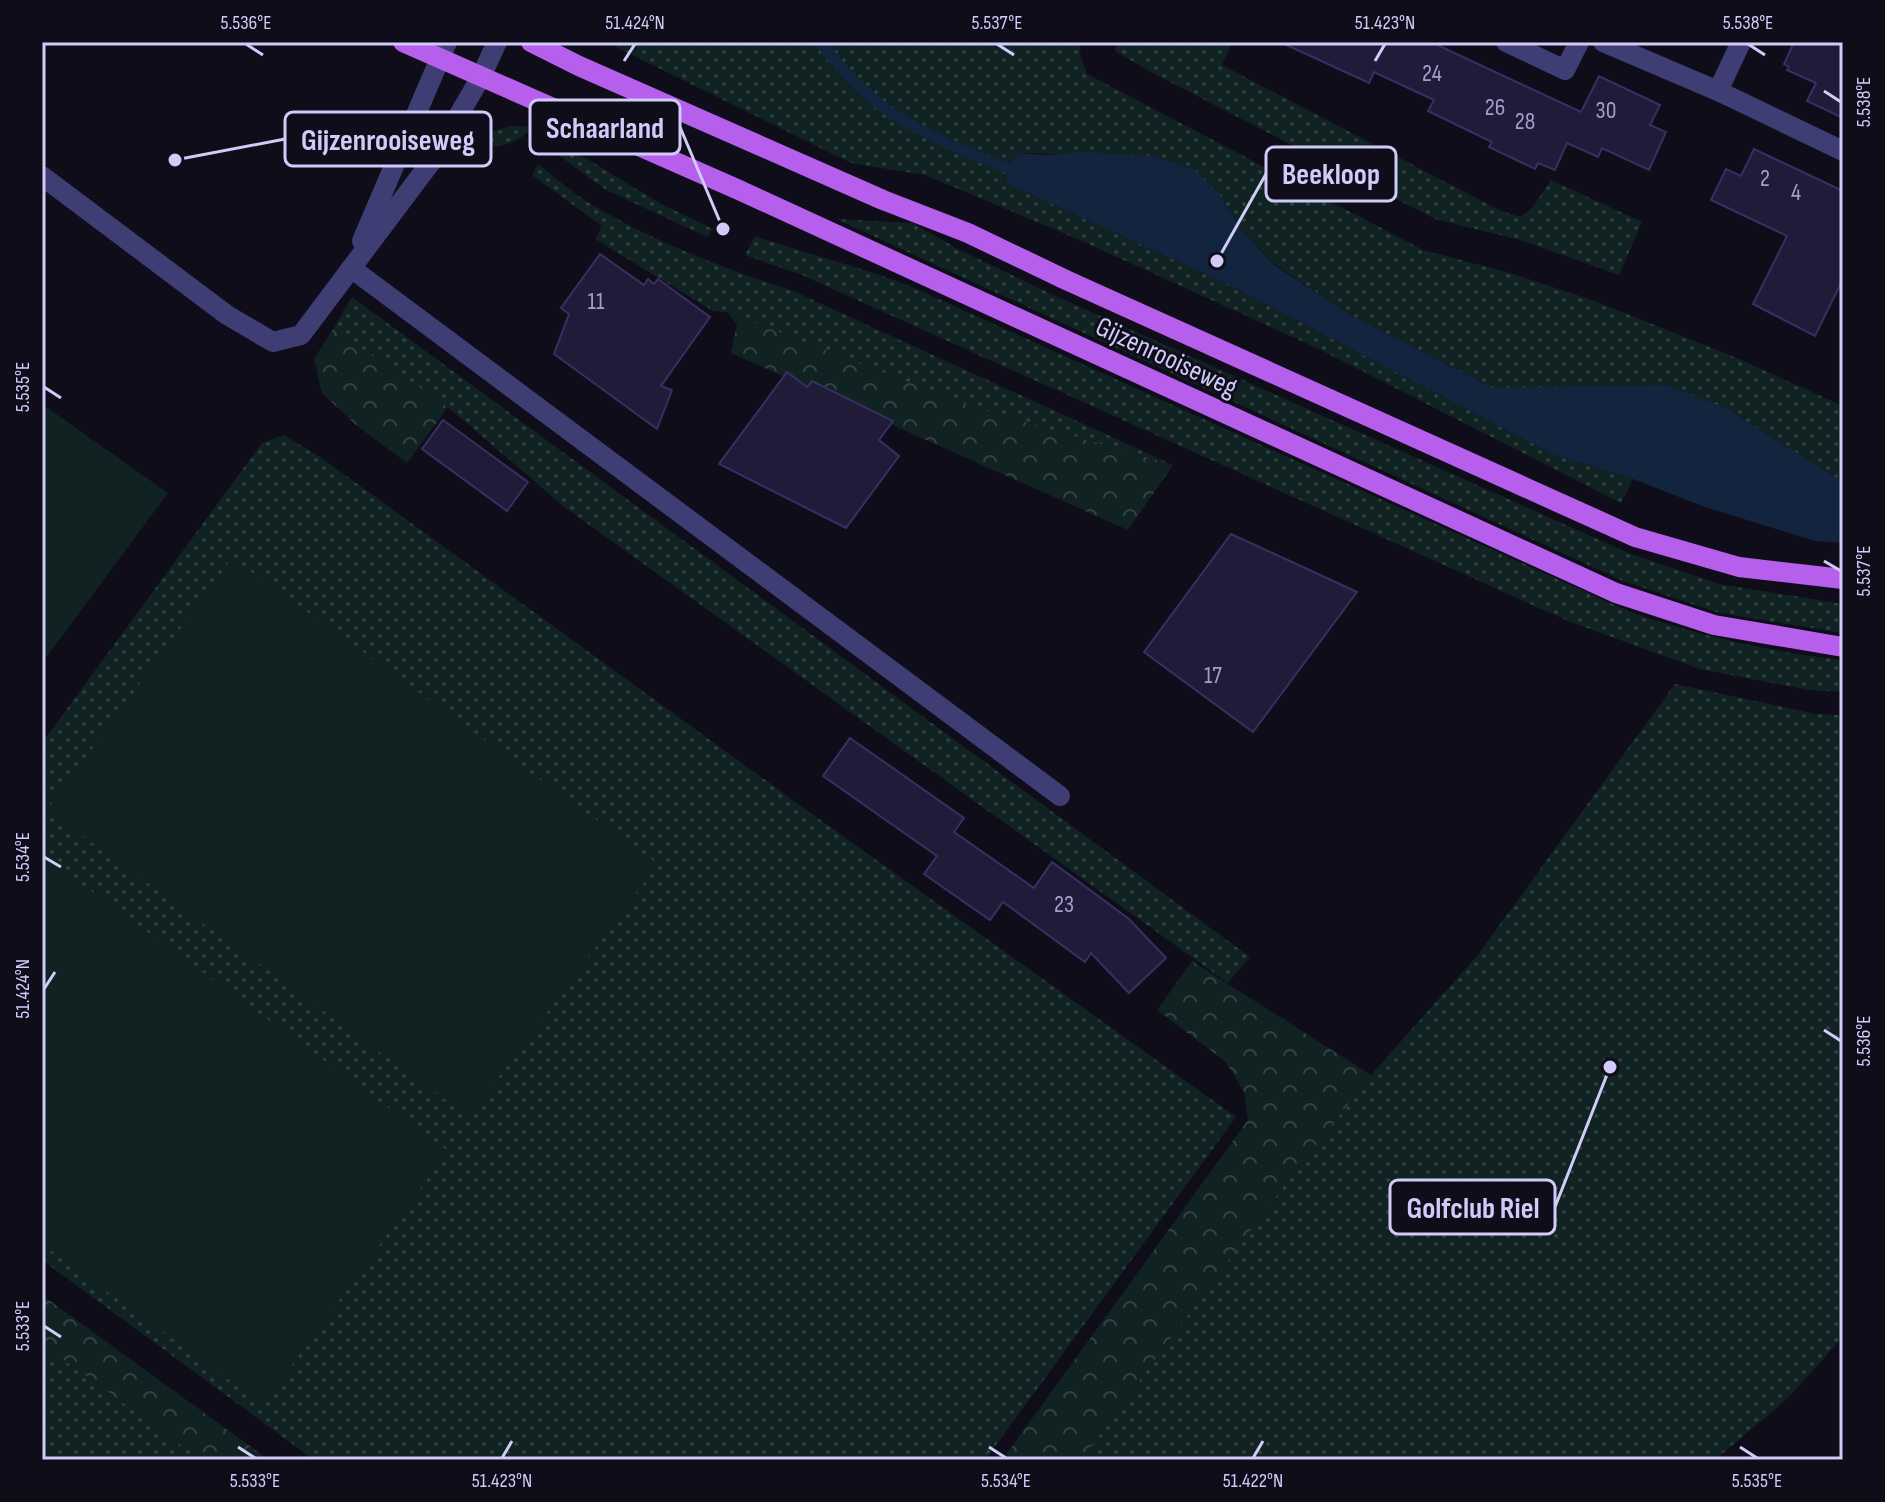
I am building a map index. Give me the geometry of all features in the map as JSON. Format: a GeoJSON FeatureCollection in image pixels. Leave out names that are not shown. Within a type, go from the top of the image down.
{"type":"FeatureCollection","features":[{"type":"Feature","properties":{"kind":"main road","name":"Gijzenrooiseweg"},"geometry":{"type":"LineString","coordinates":[[403,42],[443,50],[481,77],[739,190],[1616,593],[1714,625],[1843,647]]}},
{"type":"Feature","properties":{"kind":"main road","name":"Gijzenrooiseweg"},"geometry":{"type":"LineString","coordinates":[[531,42],[883,200],[968,233],[1635,537],[1739,567],[1843,579]]}},
{"type":"Feature","properties":{"kind":"street"},"geometry":{"type":"LineString","coordinates":[[42,176],[227,315],[273,342],[301,335],[431,162],[481,77],[497,42]]}},
{"type":"Feature","properties":{"kind":"street"},"geometry":{"type":"LineString","coordinates":[[1506,42],[1565,70],[1579,42]]}},
{"type":"Feature","properties":{"kind":"street"},"geometry":{"type":"LineString","coordinates":[[1603,42],[1718,91],[1843,151]]}},
{"type":"Feature","properties":{"kind":"street"},"geometry":{"type":"LineString","coordinates":[[1718,91],[1741,42]]}},
{"type":"Feature","properties":{"kind":"street"},"geometry":{"type":"LineString","coordinates":[[351,268],[443,50]]}},
{"type":"Feature","properties":{"kind":"street"},"geometry":{"type":"LineString","coordinates":[[351,268],[1060,796]]}},
{"type":"Feature","properties":{"kind":"green space"},"geometry":{"type":"Polygon","coordinates":[[[606,42],[1081,42],[1080,55],[1087,74],[1423,250],[1510,273],[1592,300],[1732,356],[1843,406],[1843,482],[1726,408],[1493,388],[1349,314],[1273,263],[1240,228],[1218,192],[1153,156],[1019,153],[1008,166],[1006,183],[1227,284],[1554,455],[1633,479],[1621,503],[1319,349],[1082,241],[925,175],[851,163],[606,42]]]}},
{"type":"Feature","properties":{"kind":"green space"},"geometry":{"type":"Polygon","coordinates":[[[1117,42],[1232,42],[1222,65],[1499,210],[1520,217],[1533,207],[1551,180],[1642,222],[1619,275],[1520,240],[1435,219],[1149,71],[1115,51],[1117,42]]]}},
{"type":"Feature","properties":{"kind":"green space"},"geometry":{"type":"Polygon","coordinates":[[[510,126],[534,127],[507,144],[476,144],[485,134],[510,126]]]}},
{"type":"Feature","properties":{"kind":"green space"},"geometry":{"type":"Polygon","coordinates":[[[559,142],[661,204],[713,229],[707,237],[606,190],[553,151],[559,142]]]}},
{"type":"Feature","properties":{"kind":"green space"},"geometry":{"type":"Polygon","coordinates":[[[538,164],[592,205],[664,242],[791,290],[1173,465],[970,406],[727,312],[713,311],[595,239],[602,226],[532,175],[538,164]]]}},
{"type":"Feature","properties":{"kind":"green space"},"geometry":{"type":"Polygon","coordinates":[[[836,219],[913,223],[956,248],[1047,292],[1626,552],[1719,584],[1843,604],[1843,633],[1720,613],[1623,581],[836,219]]]}},
{"type":"Feature","properties":{"kind":"green space"},"geometry":{"type":"Polygon","coordinates":[[[755,236],[912,287],[1628,611],[1734,642],[1843,660],[1843,692],[1809,690],[1700,669],[1568,621],[802,275],[745,255],[755,236]]]}},
{"type":"Feature","properties":{"kind":"green space"},"geometry":{"type":"Polygon","coordinates":[[[352,297],[1250,957],[1228,983],[567,509],[448,407],[333,329],[352,297]]]}},
{"type":"Feature","properties":{"kind":"green space"},"geometry":{"type":"Polygon","coordinates":[[[727,312],[970,406],[1173,465],[1128,530],[731,353],[737,324],[727,312]]]}},
{"type":"Feature","properties":{"kind":"green space"},"geometry":{"type":"Polygon","coordinates":[[[333,329],[448,407],[407,463],[356,425],[322,393],[314,359],[333,329]]]}},
{"type":"Feature","properties":{"kind":"green space"},"geometry":{"type":"Polygon","coordinates":[[[42,404],[168,493],[42,663],[42,404]]]}},
{"type":"Feature","properties":{"kind":"green space"},"geometry":{"type":"Polygon","coordinates":[[[284,435],[323,459],[1236,1117],[985,1460],[314,1460],[42,1260],[42,743],[262,443],[284,435]]]}},
{"type":"Feature","properties":{"kind":"green space"},"geometry":{"type":"Polygon","coordinates":[[[232,558],[658,864],[469,1117],[47,810],[232,558]]]}},
{"type":"Feature","properties":{"kind":"green space"},"geometry":{"type":"Polygon","coordinates":[[[1675,684],[1816,714],[1843,715],[1843,1337],[1789,1397],[1715,1460],[1081,1460],[1266,1209],[1371,1075],[1477,956],[1675,684]]]}},
{"type":"Feature","properties":{"kind":"green space"},"geometry":{"type":"Polygon","coordinates":[[[42,855],[448,1151],[263,1405],[42,1244],[42,855]]]}},
{"type":"Feature","properties":{"kind":"green space"},"geometry":{"type":"Polygon","coordinates":[[[1192,961],[1371,1075],[1266,1209],[1081,1460],[1002,1460],[1248,1120],[1244,1092],[1226,1062],[1157,1010],[1192,961]]]}},
{"type":"Feature","properties":{"kind":"green space"},"geometry":{"type":"Polygon","coordinates":[[[42,1295],[269,1460],[202,1460],[42,1344],[42,1295]]]}},
{"type":"Feature","properties":{"kind":"green space"},"geometry":{"type":"Polygon","coordinates":[[[42,1344],[202,1460],[42,1460],[42,1344]]]}},
{"type":"Feature","properties":{"kind":"water"},"geometry":{"type":"Polygon","coordinates":[[[1083,152],[1153,156],[1194,169],[1218,192],[1240,228],[1273,264],[1349,314],[1493,388],[1666,385],[1726,408],[1843,482],[1843,543],[1815,541],[1554,455],[1227,284],[1006,183],[1008,166],[1019,153],[1083,152]]]}},
{"type":"Feature","properties":{"kind":"building"},"geometry":{"type":"Polygon","coordinates":[[[1280,42],[1431,42],[1581,112],[1599,76],[1660,105],[1650,125],[1666,132],[1649,170],[1602,148],[1598,157],[1567,143],[1555,170],[1538,163],[1535,169],[1489,147],[1492,142],[1428,111],[1434,100],[1374,72],[1369,83],[1280,42]]]}},
{"type":"Feature","properties":{"kind":"building"},"geometry":{"type":"Polygon","coordinates":[[[1794,42],[1843,42],[1843,118],[1807,101],[1816,83],[1787,70],[1789,67],[1784,64],[1794,42]]]}},
{"type":"Feature","properties":{"kind":"building"},"geometry":{"type":"Polygon","coordinates":[[[1754,149],[1843,191],[1843,279],[1815,336],[1753,304],[1787,236],[1711,200],[1726,169],[1741,176],[1754,149]]]}},
{"type":"Feature","properties":{"kind":"building"},"geometry":{"type":"Polygon","coordinates":[[[600,254],[644,285],[648,279],[654,284],[658,279],[710,317],[661,386],[672,390],[657,429],[554,354],[569,314],[561,308],[600,254]]]}},
{"type":"Feature","properties":{"kind":"building"},"geometry":{"type":"Polygon","coordinates":[[[787,372],[807,387],[812,381],[893,421],[879,440],[899,456],[846,528],[719,464],[787,372]]]}},
{"type":"Feature","properties":{"kind":"building"},"geometry":{"type":"Polygon","coordinates":[[[443,420],[528,482],[507,511],[422,449],[443,420]]]}},
{"type":"Feature","properties":{"kind":"building"},"geometry":{"type":"Polygon","coordinates":[[[1231,534],[1357,592],[1253,732],[1144,652],[1231,534]]]}},
{"type":"Feature","properties":{"kind":"building"},"geometry":{"type":"Polygon","coordinates":[[[850,738],[964,818],[954,832],[1034,888],[1052,862],[1129,919],[1166,958],[1129,993],[1091,953],[1085,962],[1003,902],[990,920],[924,874],[937,856],[823,776],[850,738]]]}},
{"type":"Feature","properties":{"kind":"waterway"},"geometry":{"type":"LineString","coordinates":[[820,42],[857,84],[890,112],[945,142],[1022,173]]}},
{"type":"Feature","properties":{"kind":"place","name":"Gijzenrooiseweg"},"geometry":{"type":"Point","coordinates":[175,160]}},
{"type":"Feature","properties":{"kind":"place","name":"Schaarland"},"geometry":{"type":"Point","coordinates":[723,229]}},
{"type":"Feature","properties":{"kind":"place","name":"Beekloop"},"geometry":{"type":"Point","coordinates":[1217,261]}},
{"type":"Feature","properties":{"kind":"place","name":"Golfclub Riel"},"geometry":{"type":"Point","coordinates":[1610,1067]}}]}
